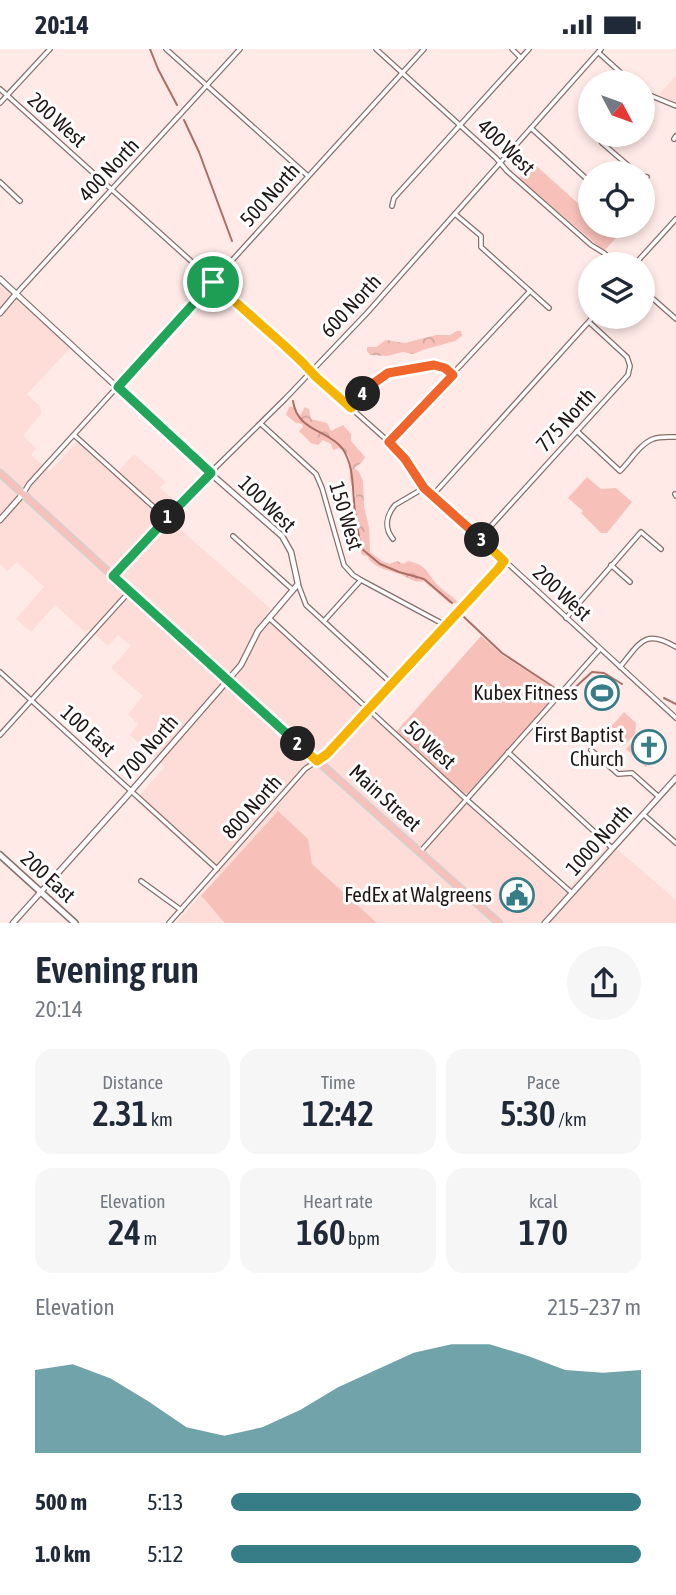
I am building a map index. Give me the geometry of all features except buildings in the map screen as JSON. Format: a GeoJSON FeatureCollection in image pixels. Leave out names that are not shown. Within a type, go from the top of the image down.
{"type":"FeatureCollection","features":[{"type":"Feature","properties":{"kind":"main road","name":"Main Street"},"geometry":{"type":"LineString","coordinates":[[0,473],[499,923]]}},
{"type":"Feature","properties":{"kind":"main road","name":"200 East"},"geometry":{"type":"LineString","coordinates":[[0,855],[75,923]]}},
{"type":"Feature","properties":{"kind":"street"},"geometry":{"type":"LineString","coordinates":[[0,103],[50,49]]}},
{"type":"Feature","properties":{"kind":"street"},"geometry":{"type":"LineString","coordinates":[[166,49],[308,177]]}},
{"type":"Feature","properties":{"kind":"street","name":"400 North"},"geometry":{"type":"LineString","coordinates":[[0,313],[240,49]]}},
{"type":"Feature","properties":{"kind":"street","name":"400 West"},"geometry":{"type":"LineString","coordinates":[[376,49],[460,124],[507,171],[602,252]]}},
{"type":"Feature","properties":{"kind":"street","name":"500 North"},"geometry":{"type":"LineString","coordinates":[[0,520],[29,484],[425,49]]}},
{"type":"Feature","properties":{"kind":"street"},"geometry":{"type":"LineString","coordinates":[[512,49],[521,58]]}},
{"type":"Feature","properties":{"kind":"street"},"geometry":{"type":"LineString","coordinates":[[392,206],[394,198],[529,49]]}},
{"type":"Feature","properties":{"kind":"street"},"geometry":{"type":"LineString","coordinates":[[600,51],[619,70]]}},
{"type":"Feature","properties":{"kind":"street","name":"600 North"},"geometry":{"type":"LineString","coordinates":[[113,576],[368,313],[600,51]]}},
{"type":"Feature","properties":{"kind":"street","name":"200 West"},"geometry":{"type":"LineString","coordinates":[[0,89],[389,442],[432,496],[676,718]]}},
{"type":"Feature","properties":{"kind":"street"},"geometry":{"type":"LineString","coordinates":[[655,97],[676,106]]}},
{"type":"Feature","properties":{"kind":"street"},"geometry":{"type":"LineString","coordinates":[[531,128],[578,171]]}},
{"type":"Feature","properties":{"kind":"street"},"geometry":{"type":"LineString","coordinates":[[607,147],[623,161]]}},
{"type":"Feature","properties":{"kind":"street"},"geometry":{"type":"LineString","coordinates":[[0,182],[20,201]]}},
{"type":"Feature","properties":{"kind":"street"},"geometry":{"type":"LineString","coordinates":[[455,214],[481,236],[481,247],[549,309]]}},
{"type":"Feature","properties":{"kind":"street"},"geometry":{"type":"LineString","coordinates":[[646,252],[676,219]]}},
{"type":"Feature","properties":{"kind":"street","name":"100 West"},"geometry":{"type":"LineString","coordinates":[[0,279],[282,536],[291,552],[298,585],[306,605],[392,684]]}},
{"type":"Feature","properties":{"kind":"street"},"geometry":{"type":"LineString","coordinates":[[389,442],[530,291]]}},
{"type":"Feature","properties":{"kind":"street"},"geometry":{"type":"LineString","coordinates":[[655,300],[676,319]]}},
{"type":"Feature","properties":{"kind":"street"},"geometry":{"type":"LineString","coordinates":[[432,496],[583,329]]}},
{"type":"Feature","properties":{"kind":"street","name":"775 North"},"geometry":{"type":"LineString","coordinates":[[480,538],[628,375],[630,366],[627,357],[597,329]]}},
{"type":"Feature","properties":{"kind":"street"},"geometry":{"type":"LineString","coordinates":[[351,408],[374,383],[388,373],[434,365],[445,368],[453,375]]}},
{"type":"Feature","properties":{"kind":"street","name":"150 West"},"geometry":{"type":"LineString","coordinates":[[261,424],[316,474],[344,565],[352,575],[446,625]]}},
{"type":"Feature","properties":{"kind":"street"},"geometry":{"type":"LineString","coordinates":[[577,431],[620,471],[651,439],[676,437]]}},
{"type":"Feature","properties":{"kind":"street"},"geometry":{"type":"LineString","coordinates":[[74,435],[167,519]]}},
{"type":"Feature","properties":{"kind":"street"},"geometry":{"type":"LineString","coordinates":[[393,539],[386,528],[391,509],[424,488]]}},
{"type":"Feature","properties":{"kind":"street"},"geometry":{"type":"LineString","coordinates":[[566,618],[641,532],[661,549]]}},
{"type":"Feature","properties":{"kind":"street"},"geometry":{"type":"LineString","coordinates":[[233,536],[293,590]]}},
{"type":"Feature","properties":{"kind":"street","name":"800 North"},"geometry":{"type":"LineString","coordinates":[[169,923],[306,769],[327,754],[504,561]]}},
{"type":"Feature","properties":{"kind":"street"},"geometry":{"type":"LineString","coordinates":[[611,565],[630,582]]}},
{"type":"Feature","properties":{"kind":"street"},"geometry":{"type":"LineString","coordinates":[[324,621],[361,580]]}},
{"type":"Feature","properties":{"kind":"street","name":"700 North"},"geometry":{"type":"LineString","coordinates":[[13,923],[241,665],[258,631],[298,585]]}},
{"type":"Feature","properties":{"kind":"street"},"geometry":{"type":"LineString","coordinates":[[0,735],[130,591]]}},
{"type":"Feature","properties":{"kind":"street","name":"50 West"},"geometry":{"type":"LineString","coordinates":[[269,618],[572,893]]}},
{"type":"Feature","properties":{"kind":"street"},"geometry":{"type":"LineString","coordinates":[[620,667],[641,642],[650,637],[662,638],[676,647]]}},
{"type":"Feature","properties":{"kind":"street"},"geometry":{"type":"LineString","coordinates":[[419,852],[600,649]]}},
{"type":"Feature","properties":{"kind":"street","name":"100 East"},"geometry":{"type":"LineString","coordinates":[[0,672],[217,869]]}},
{"type":"Feature","properties":{"kind":"street"},"geometry":{"type":"LineString","coordinates":[[591,750],[618,774],[632,773],[659,797]]}},
{"type":"Feature","properties":{"kind":"street"},"geometry":{"type":"LineString","coordinates":[[508,752],[612,848]]}},
{"type":"Feature","properties":{"kind":"street","name":"1000 North"},"geometry":{"type":"LineString","coordinates":[[545,923],[676,778]]}},
{"type":"Feature","properties":{"kind":"street"},"geometry":{"type":"LineString","coordinates":[[643,814],[676,843]]}},
{"type":"Feature","properties":{"kind":"street"},"geometry":{"type":"LineString","coordinates":[[141,881],[181,910]]}},
{"type":"Feature","properties":{"kind":"shaded area"},"geometry":{"type":"Polygon","coordinates":[[[676,76],[676,103],[659,94],[676,76]]]}},
{"type":"Feature","properties":{"kind":"shaded area"},"geometry":{"type":"Polygon","coordinates":[[[0,285],[70,348],[27,394],[40,406],[41,414],[23,436],[36,448],[31,455],[50,471],[77,442],[114,476],[134,454],[166,482],[160,488],[185,509],[173,523],[270,608],[265,616],[565,892],[610,843],[676,900],[676,923],[176,923],[219,875],[135,800],[165,767],[130,735],[138,724],[128,714],[143,696],[111,668],[131,646],[118,635],[108,646],[89,629],[86,633],[55,605],[31,632],[16,619],[44,587],[17,562],[7,571],[0,564],[0,285]]]}},
{"type":"Feature","properties":{"kind":"green space"},"geometry":{"type":"Polygon","coordinates":[[[533,163],[578,203],[578,229],[519,178],[533,163]]]}},
{"type":"Feature","properties":{"kind":"green space"},"geometry":{"type":"Polygon","coordinates":[[[589,238],[616,238],[604,251],[589,238]]]}},
{"type":"Feature","properties":{"kind":"green space"},"geometry":{"type":"Polygon","coordinates":[[[461,331],[462,336],[455,341],[413,354],[403,352],[387,356],[370,355],[367,351],[367,347],[376,347],[386,340],[405,343],[436,335],[450,335],[461,331]]]}},
{"type":"Feature","properties":{"kind":"green space"},"geometry":{"type":"Polygon","coordinates":[[[289,407],[293,407],[299,417],[305,407],[309,409],[311,419],[327,423],[331,431],[343,425],[351,434],[351,441],[365,457],[354,468],[363,481],[370,552],[389,564],[397,561],[404,564],[408,561],[421,566],[457,603],[449,603],[424,581],[415,581],[383,569],[362,555],[358,544],[361,537],[356,532],[351,504],[356,496],[350,479],[349,458],[344,451],[339,448],[333,450],[331,444],[323,440],[318,445],[311,443],[299,431],[303,427],[302,424],[286,415],[289,407]]]}},
{"type":"Feature","properties":{"kind":"green space"},"geometry":{"type":"Polygon","coordinates":[[[587,477],[601,489],[616,488],[632,502],[607,533],[601,533],[568,498],[587,477]]]}},
{"type":"Feature","properties":{"kind":"green space"},"geometry":{"type":"Polygon","coordinates":[[[481,636],[502,655],[559,692],[467,794],[396,732],[481,636]]]}},
{"type":"Feature","properties":{"kind":"green space"},"geometry":{"type":"Polygon","coordinates":[[[624,712],[636,723],[635,734],[624,746],[611,734],[610,728],[624,712]]]}},
{"type":"Feature","properties":{"kind":"green space"},"geometry":{"type":"Polygon","coordinates":[[[636,738],[656,755],[646,767],[626,749],[636,738]]]}},
{"type":"Feature","properties":{"kind":"green space"},"geometry":{"type":"Polygon","coordinates":[[[278,811],[308,839],[312,864],[377,923],[225,923],[222,920],[201,896],[278,811]]]}},
{"type":"Feature","properties":{"kind":"waterway"},"geometry":{"type":"LineString","coordinates":[[150,49],[177,105]]}},
{"type":"Feature","properties":{"kind":"waterway"},"geometry":{"type":"LineString","coordinates":[[184,120],[199,152],[232,241]]}},
{"type":"Feature","properties":{"kind":"waterway"},"geometry":{"type":"LineString","coordinates":[[293,401],[300,418],[336,442],[346,455],[351,471],[362,549],[380,564],[424,579],[452,603]]}},
{"type":"Feature","properties":{"kind":"waterway"},"geometry":{"type":"LineString","coordinates":[[464,617],[502,653],[558,690]]}},
{"type":"Feature","properties":{"kind":"waterway"},"geometry":{"type":"LineString","coordinates":[[569,693],[592,672],[604,673],[622,684]]}},
{"type":"Feature","properties":{"kind":"waterway"},"geometry":{"type":"LineString","coordinates":[[664,698],[676,704]]}},
{"type":"Feature","properties":{"kind":"place","name":"Kubex Fitness"},"geometry":{"type":"Point","coordinates":[602,693]}},
{"type":"Feature","properties":{"kind":"place","name":"First Baptist Church"},"geometry":{"type":"Point","coordinates":[649,747]}},
{"type":"Feature","properties":{"kind":"place","name":"FedEx at Walgreens"},"geometry":{"type":"Point","coordinates":[517,895]}},
{"type":"Feature","properties":{"kind":"route"},"geometry":{"type":"LineString","coordinates":[[213,282],[351,408],[374,383],[388,373],[439,365],[453,375],[389,442],[405,459],[424,488],[504,561],[327,754],[317,761],[113,576],[211,473],[118,387],[213,282]]}}]}
